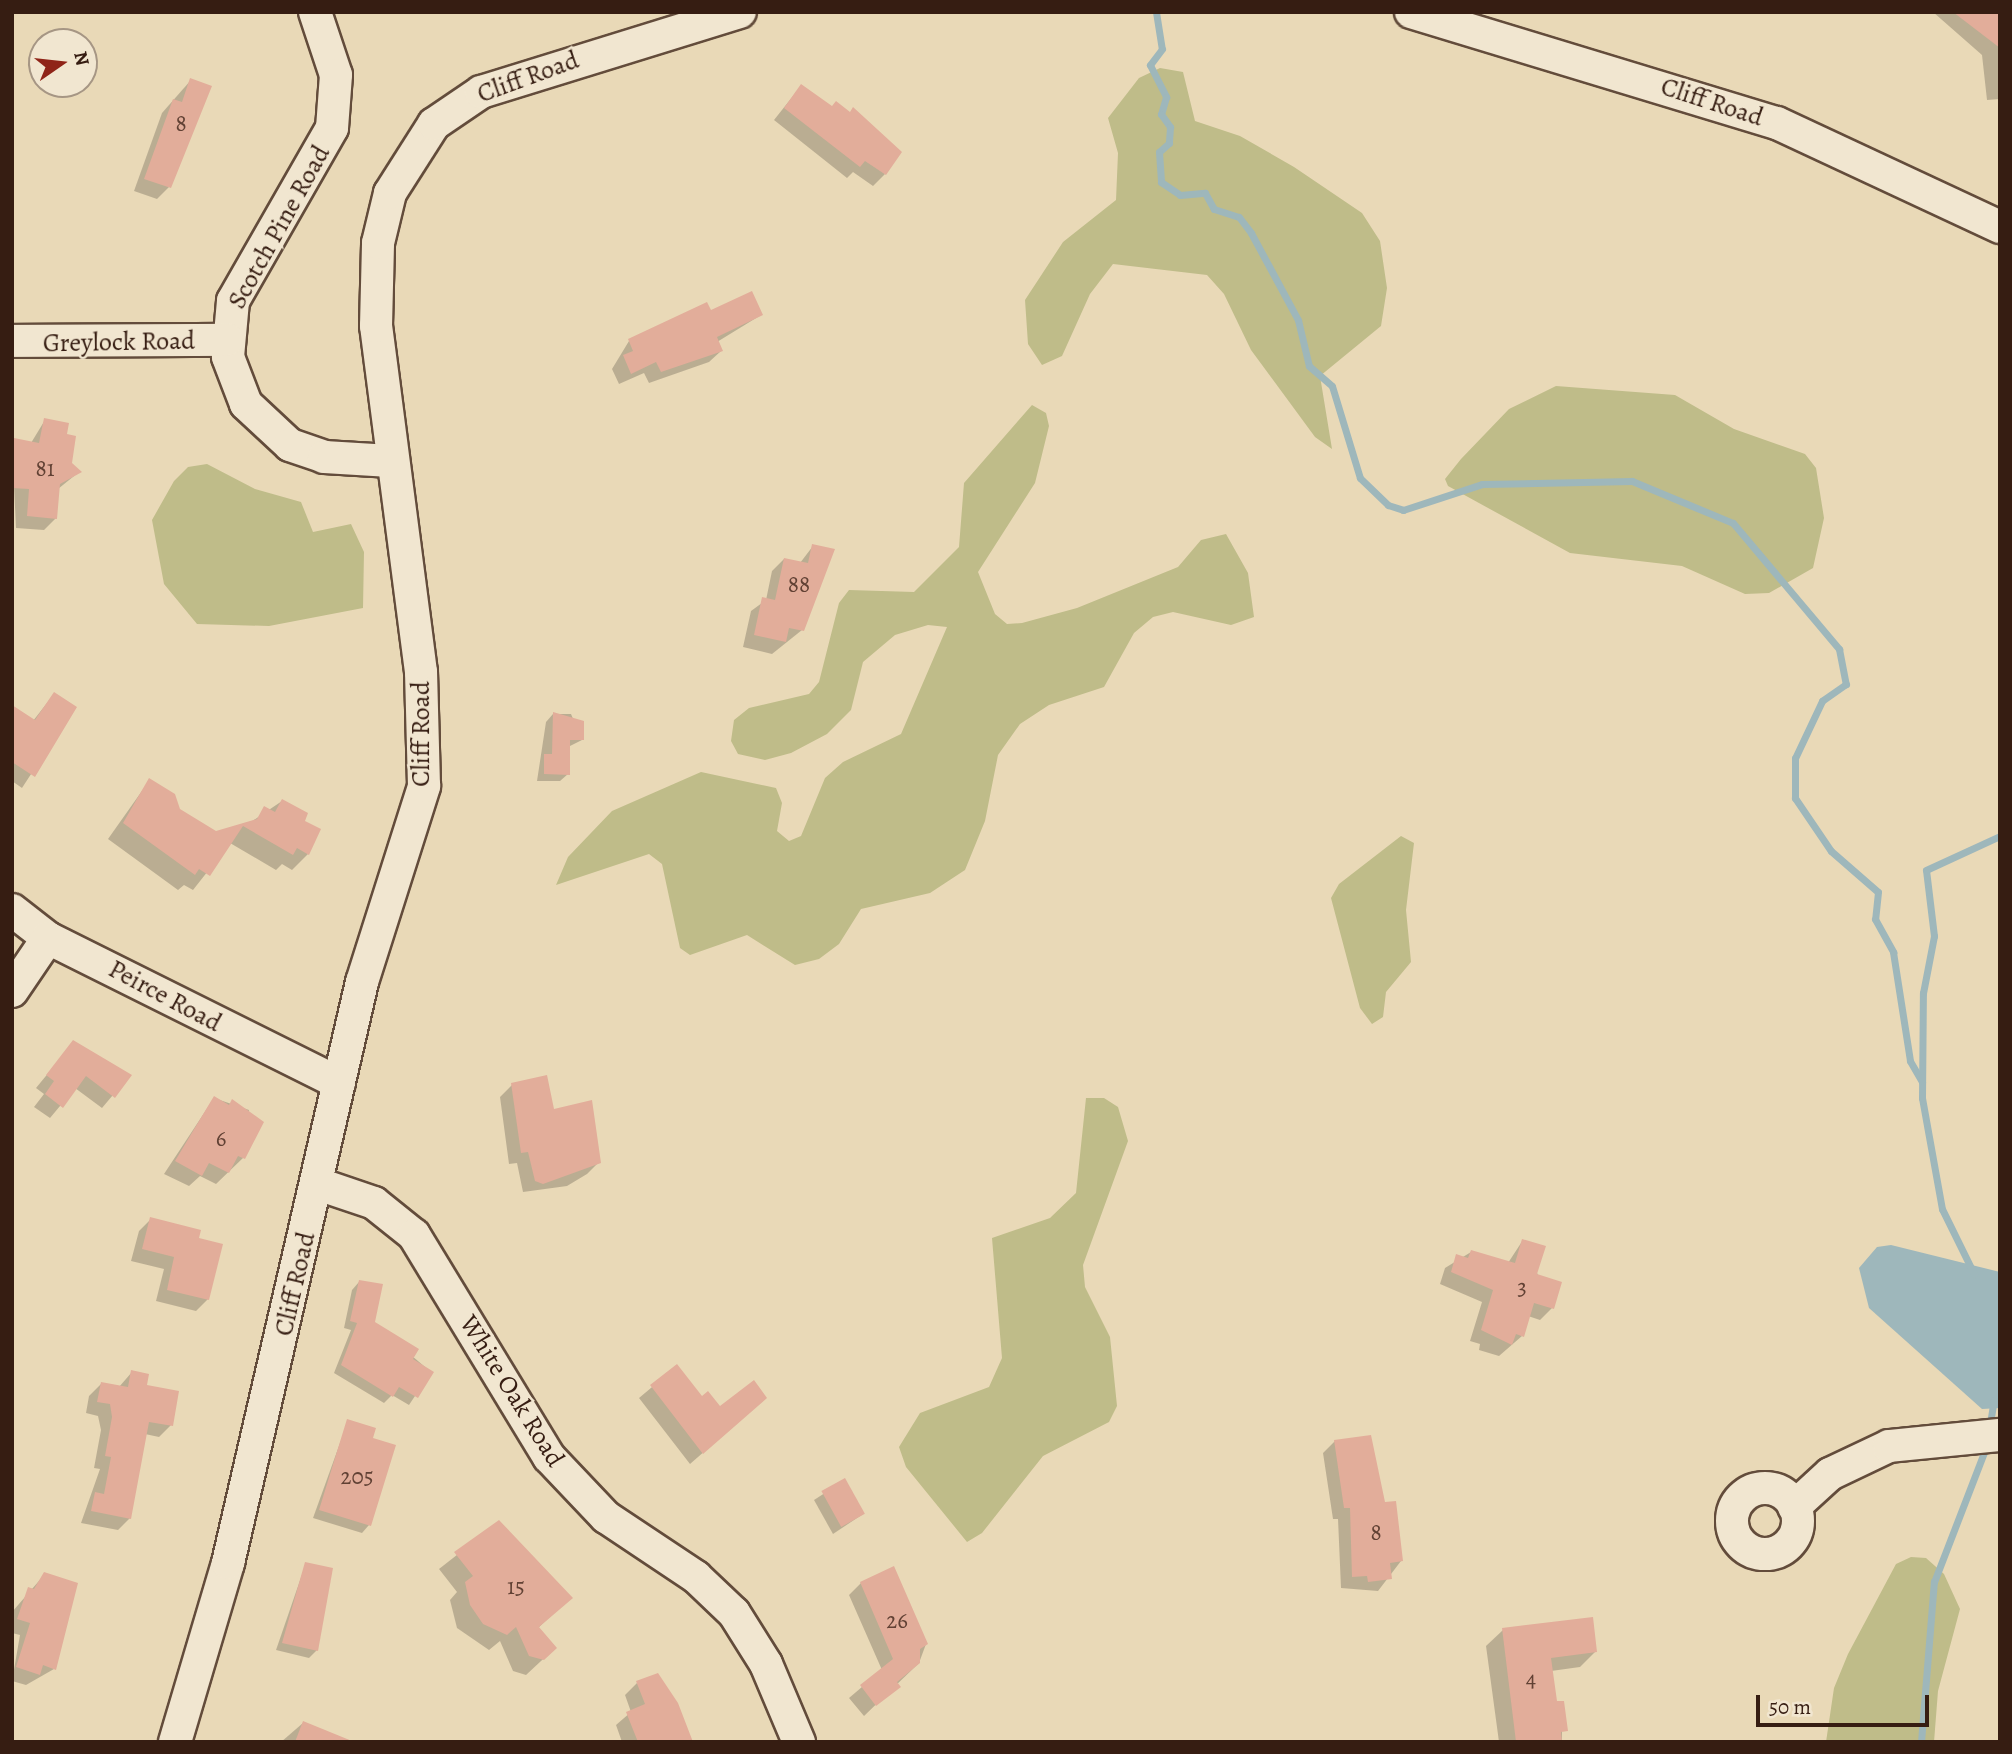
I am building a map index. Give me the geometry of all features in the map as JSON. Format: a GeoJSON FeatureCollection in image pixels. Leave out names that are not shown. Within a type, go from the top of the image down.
{"type":"FeatureCollection","features":[{"type":"Feature","properties":{"kind":"street","name":"Scotch Pine Road"},"geometry":{"type":"LineString","coordinates":[[315,12],[336,75],[332,128],[314,170],[239,288],[227,340],[239,393],[270,431],[312,454],[391,461]]}},
{"type":"Feature","properties":{"kind":"street","name":"Cliff Road"},"geometry":{"type":"LineString","coordinates":[[175,1742],[216,1608],[318,1184],[367,963],[411,841],[425,771],[421,672],[391,461],[377,337],[377,253],[390,193],[424,136],[457,105],[510,79],[740,12]]}},
{"type":"Feature","properties":{"kind":"street","name":"Cliff Road"},"geometry":{"type":"LineString","coordinates":[[1411,12],[1777,123],[2000,227]]}},
{"type":"Feature","properties":{"kind":"street","name":"Greylock Road"},"geometry":{"type":"LineString","coordinates":[[12,341],[227,340]]}},
{"type":"Feature","properties":{"kind":"street"},"geometry":{"type":"LineString","coordinates":[[12,910],[48,938],[12,991]]}},
{"type":"Feature","properties":{"kind":"street","name":"Peirce Road"},"geometry":{"type":"LineString","coordinates":[[48,938],[339,1083]]}},
{"type":"Feature","properties":{"kind":"street","name":"White Oak Road"},"geometry":{"type":"LineString","coordinates":[[318,1184],[374,1203],[414,1235],[540,1446],[606,1517],[696,1577],[734,1613],[766,1664],[799,1742]]}},
{"type":"Feature","properties":{"kind":"street"},"geometry":{"type":"LineString","coordinates":[[1794,1507],[1830,1474],[1889,1446],[2000,1435]]}},
{"type":"Feature","properties":{"kind":"shaded area"},"geometry":{"type":"Polygon","coordinates":[[[1160,68],[1183,72],[1195,121],[1240,136],[1294,167],[1362,213],[1380,241],[1387,288],[1381,326],[1320,376],[1332,449],[1315,437],[1251,350],[1224,294],[1207,275],[1113,264],[1090,294],[1062,356],[1042,365],[1028,344],[1025,300],[1063,242],[1116,200],[1118,153],[1108,118],[1139,78],[1160,68]]]}},
{"type":"Feature","properties":{"kind":"shaded area"},"geometry":{"type":"Polygon","coordinates":[[[1556,386],[1675,395],[1734,429],[1805,454],[1816,468],[1824,518],[1813,568],[1769,593],[1745,594],[1682,566],[1570,553],[1448,486],[1445,479],[1509,409],[1556,386]]]}},
{"type":"Feature","properties":{"kind":"shaded area"},"geometry":{"type":"Polygon","coordinates":[[[1032,405],[1046,413],[1049,426],[1035,483],[978,572],[995,614],[1007,624],[1022,623],[1077,608],[1178,567],[1201,540],[1226,534],[1248,573],[1254,617],[1231,625],[1173,612],[1153,617],[1134,633],[1104,687],[1049,705],[1020,724],[998,755],[985,821],[965,870],[930,893],[861,909],[839,944],[819,959],[795,965],[747,935],[690,955],[680,948],[662,864],[649,854],[556,885],[568,857],[612,811],[701,772],[776,788],[782,803],[777,831],[789,841],[801,836],[825,778],[843,762],[901,734],[947,627],[928,625],[895,635],[863,662],[851,710],[827,734],[791,753],[765,760],[738,754],[731,741],[734,720],[749,708],[809,694],[819,682],[839,603],[849,590],[914,592],[959,547],[964,483],[1032,405]]]}},
{"type":"Feature","properties":{"kind":"shaded area"},"geometry":{"type":"Polygon","coordinates":[[[207,464],[255,489],[301,502],[313,532],[351,524],[364,552],[363,608],[269,626],[197,624],[164,584],[152,520],[174,481],[188,467],[207,464]]]}},
{"type":"Feature","properties":{"kind":"shaded area"},"geometry":{"type":"Polygon","coordinates":[[[1401,836],[1414,843],[1406,910],[1411,962],[1386,992],[1383,1017],[1372,1024],[1360,1008],[1331,898],[1339,884],[1401,836]]]}},
{"type":"Feature","properties":{"kind":"shaded area"},"geometry":{"type":"Polygon","coordinates":[[[1086,1098],[1104,1098],[1118,1107],[1128,1141],[1083,1265],[1085,1287],[1110,1337],[1117,1406],[1109,1422],[1043,1456],[982,1533],[967,1542],[906,1467],[899,1447],[920,1413],[989,1387],[1002,1358],[992,1238],[1050,1218],[1076,1193],[1086,1098]]]}},
{"type":"Feature","properties":{"kind":"shaded area"},"geometry":{"type":"Polygon","coordinates":[[[1911,1557],[1926,1558],[1944,1574],[1960,1609],[1938,1691],[1934,1742],[1826,1742],[1834,1688],[1848,1654],[1896,1564],[1911,1557]]]}},
{"type":"Feature","properties":{"kind":"water"},"geometry":{"type":"Polygon","coordinates":[[[1891,1245],[2000,1272],[2000,1408],[1982,1409],[1869,1308],[1859,1268],[1877,1247],[1891,1245]]]}},
{"type":"Feature","properties":{"kind":"building"},"geometry":{"type":"Polygon","coordinates":[[[1953,12],[2000,12],[2000,48],[1953,12]]]}},
{"type":"Feature","properties":{"kind":"building"},"geometry":{"type":"Polygon","coordinates":[[[190,78],[212,86],[171,188],[144,179],[173,99],[182,102],[190,78]]]}},
{"type":"Feature","properties":{"kind":"building"},"geometry":{"type":"Polygon","coordinates":[[[801,84],[832,106],[836,101],[850,112],[853,107],[902,152],[886,175],[865,161],[860,167],[784,108],[801,84]]]}},
{"type":"Feature","properties":{"kind":"building"},"geometry":{"type":"Polygon","coordinates":[[[752,291],[763,315],[717,337],[723,351],[661,372],[656,362],[631,374],[623,355],[633,351],[628,339],[707,302],[711,310],[752,291]]]}},
{"type":"Feature","properties":{"kind":"building"},"geometry":{"type":"Polygon","coordinates":[[[44,418],[69,423],[67,434],[76,436],[72,463],[82,472],[60,484],[57,519],[27,516],[29,489],[12,488],[14,438],[39,443],[44,418]]]}},
{"type":"Feature","properties":{"kind":"building"},"geometry":{"type":"Polygon","coordinates":[[[812,544],[835,549],[804,631],[789,628],[786,642],[754,635],[762,597],[775,600],[784,558],[808,563],[812,544]]]}},
{"type":"Feature","properties":{"kind":"building"},"geometry":{"type":"Polygon","coordinates":[[[54,692],[77,707],[35,777],[12,762],[12,705],[35,720],[54,692]]]}},
{"type":"Feature","properties":{"kind":"building"},"geometry":{"type":"Polygon","coordinates":[[[553,712],[584,721],[584,740],[570,740],[570,775],[544,774],[544,754],[552,754],[553,712]]]}},
{"type":"Feature","properties":{"kind":"building"},"geometry":{"type":"Polygon","coordinates":[[[149,778],[175,794],[180,809],[216,831],[257,819],[264,806],[275,812],[282,799],[308,813],[305,821],[321,829],[309,855],[297,848],[293,855],[243,826],[210,876],[199,869],[195,875],[123,823],[149,778]]]}},
{"type":"Feature","properties":{"kind":"building"},"geometry":{"type":"Polygon","coordinates":[[[73,1040],[132,1075],[115,1098],[86,1076],[63,1108],[45,1094],[54,1081],[46,1075],[73,1040]]]}},
{"type":"Feature","properties":{"kind":"building"},"geometry":{"type":"Polygon","coordinates":[[[547,1075],[554,1109],[592,1100],[601,1163],[543,1184],[535,1181],[528,1152],[521,1153],[511,1083],[547,1075]]]}},
{"type":"Feature","properties":{"kind":"building"},"geometry":{"type":"Polygon","coordinates":[[[214,1096],[229,1105],[232,1099],[264,1122],[245,1159],[238,1156],[229,1173],[209,1163],[202,1176],[175,1161],[214,1096]]]}},
{"type":"Feature","properties":{"kind":"building"},"geometry":{"type":"Polygon","coordinates":[[[150,1217],[201,1230],[199,1238],[223,1244],[209,1300],[167,1290],[174,1257],[142,1249],[150,1217]]]}},
{"type":"Feature","properties":{"kind":"building"},"geometry":{"type":"Polygon","coordinates":[[[1522,1239],[1546,1246],[1537,1274],[1562,1282],[1554,1309],[1534,1303],[1524,1337],[1516,1334],[1512,1345],[1481,1330],[1493,1290],[1451,1272],[1456,1254],[1468,1258],[1471,1250],[1515,1263],[1522,1239]]]}},
{"type":"Feature","properties":{"kind":"building"},"geometry":{"type":"Polygon","coordinates":[[[359,1280],[383,1284],[375,1322],[419,1349],[413,1359],[434,1372],[418,1398],[399,1387],[393,1397],[341,1365],[357,1323],[350,1321],[359,1280]]]}},
{"type":"Feature","properties":{"kind":"building"},"geometry":{"type":"Polygon","coordinates":[[[677,1364],[702,1396],[708,1391],[720,1406],[754,1380],[767,1398],[703,1454],[650,1385],[677,1364]]]}},
{"type":"Feature","properties":{"kind":"building"},"geometry":{"type":"Polygon","coordinates":[[[131,1370],[149,1374],[147,1385],[179,1391],[173,1426],[149,1422],[131,1519],[91,1511],[95,1492],[104,1494],[111,1457],[105,1456],[112,1417],[110,1404],[97,1402],[101,1382],[128,1387],[131,1370]]]}},
{"type":"Feature","properties":{"kind":"building"},"geometry":{"type":"Polygon","coordinates":[[[347,1419],[376,1428],[373,1438],[396,1445],[371,1526],[319,1510],[347,1419]]]}},
{"type":"Feature","properties":{"kind":"building"},"geometry":{"type":"Polygon","coordinates":[[[1371,1435],[1385,1502],[1396,1501],[1403,1561],[1390,1563],[1392,1579],[1368,1582],[1367,1576],[1352,1577],[1350,1508],[1344,1508],[1334,1440],[1371,1435]]]}},
{"type":"Feature","properties":{"kind":"building"},"geometry":{"type":"Polygon","coordinates":[[[845,1478],[865,1514],[841,1527],[821,1491],[845,1478]]]}},
{"type":"Feature","properties":{"kind":"building"},"geometry":{"type":"Polygon","coordinates":[[[499,1520],[573,1598],[539,1627],[557,1648],[544,1660],[529,1656],[516,1627],[507,1635],[483,1624],[470,1605],[465,1582],[473,1576],[454,1552],[499,1520]]]}},
{"type":"Feature","properties":{"kind":"building"},"geometry":{"type":"Polygon","coordinates":[[[305,1562],[333,1568],[318,1651],[282,1643],[305,1562]]]}},
{"type":"Feature","properties":{"kind":"building"},"geometry":{"type":"Polygon","coordinates":[[[894,1566],[928,1644],[920,1649],[920,1663],[897,1682],[901,1687],[876,1706],[860,1685],[893,1659],[860,1582],[894,1566]]]}},
{"type":"Feature","properties":{"kind":"building"},"geometry":{"type":"Polygon","coordinates":[[[44,1572],[78,1583],[56,1670],[43,1665],[40,1675],[16,1667],[30,1623],[17,1619],[28,1587],[34,1589],[44,1572]]]}},
{"type":"Feature","properties":{"kind":"building"},"geometry":{"type":"Polygon","coordinates":[[[1593,1617],[1597,1652],[1551,1658],[1557,1701],[1564,1701],[1568,1731],[1561,1732],[1562,1742],[1516,1742],[1502,1628],[1593,1617]]]}},
{"type":"Feature","properties":{"kind":"building"},"geometry":{"type":"Polygon","coordinates":[[[658,1673],[678,1703],[693,1742],[638,1742],[626,1712],[645,1704],[636,1681],[658,1673]]]}},
{"type":"Feature","properties":{"kind":"building"},"geometry":{"type":"Polygon","coordinates":[[[303,1721],[352,1741],[352,1742],[295,1742],[303,1721]]]}},
{"type":"Feature","properties":{"kind":"waterway"},"geometry":{"type":"LineString","coordinates":[[1156,12],[1162,49],[1150,65],[1166,97],[1161,114],[1170,127],[1169,143],[1159,152],[1161,182],[1180,195],[1205,193],[1214,209],[1239,217],[1251,233],[1298,320],[1309,366],[1332,386],[1360,478],[1388,505],[1403,510],[1482,484],[1632,481],[1733,523],[1839,649],[1846,684],[1822,701],[1795,758],[1795,798],[1831,851],[1878,892],[1875,919],[1893,952],[1910,1061],[1922,1082]]}},
{"type":"Feature","properties":{"kind":"waterway"},"geometry":{"type":"LineString","coordinates":[[1974,1274],[1942,1209],[1922,1098],[1923,993],[1934,936],[1926,870],[2000,836]]}},
{"type":"Feature","properties":{"kind":"waterway"},"geometry":{"type":"LineString","coordinates":[[1989,1430],[1994,1400]]}},
{"type":"Feature","properties":{"kind":"waterway"},"geometry":{"type":"LineString","coordinates":[[1921,1742],[1934,1582],[1987,1445]]}}]}
